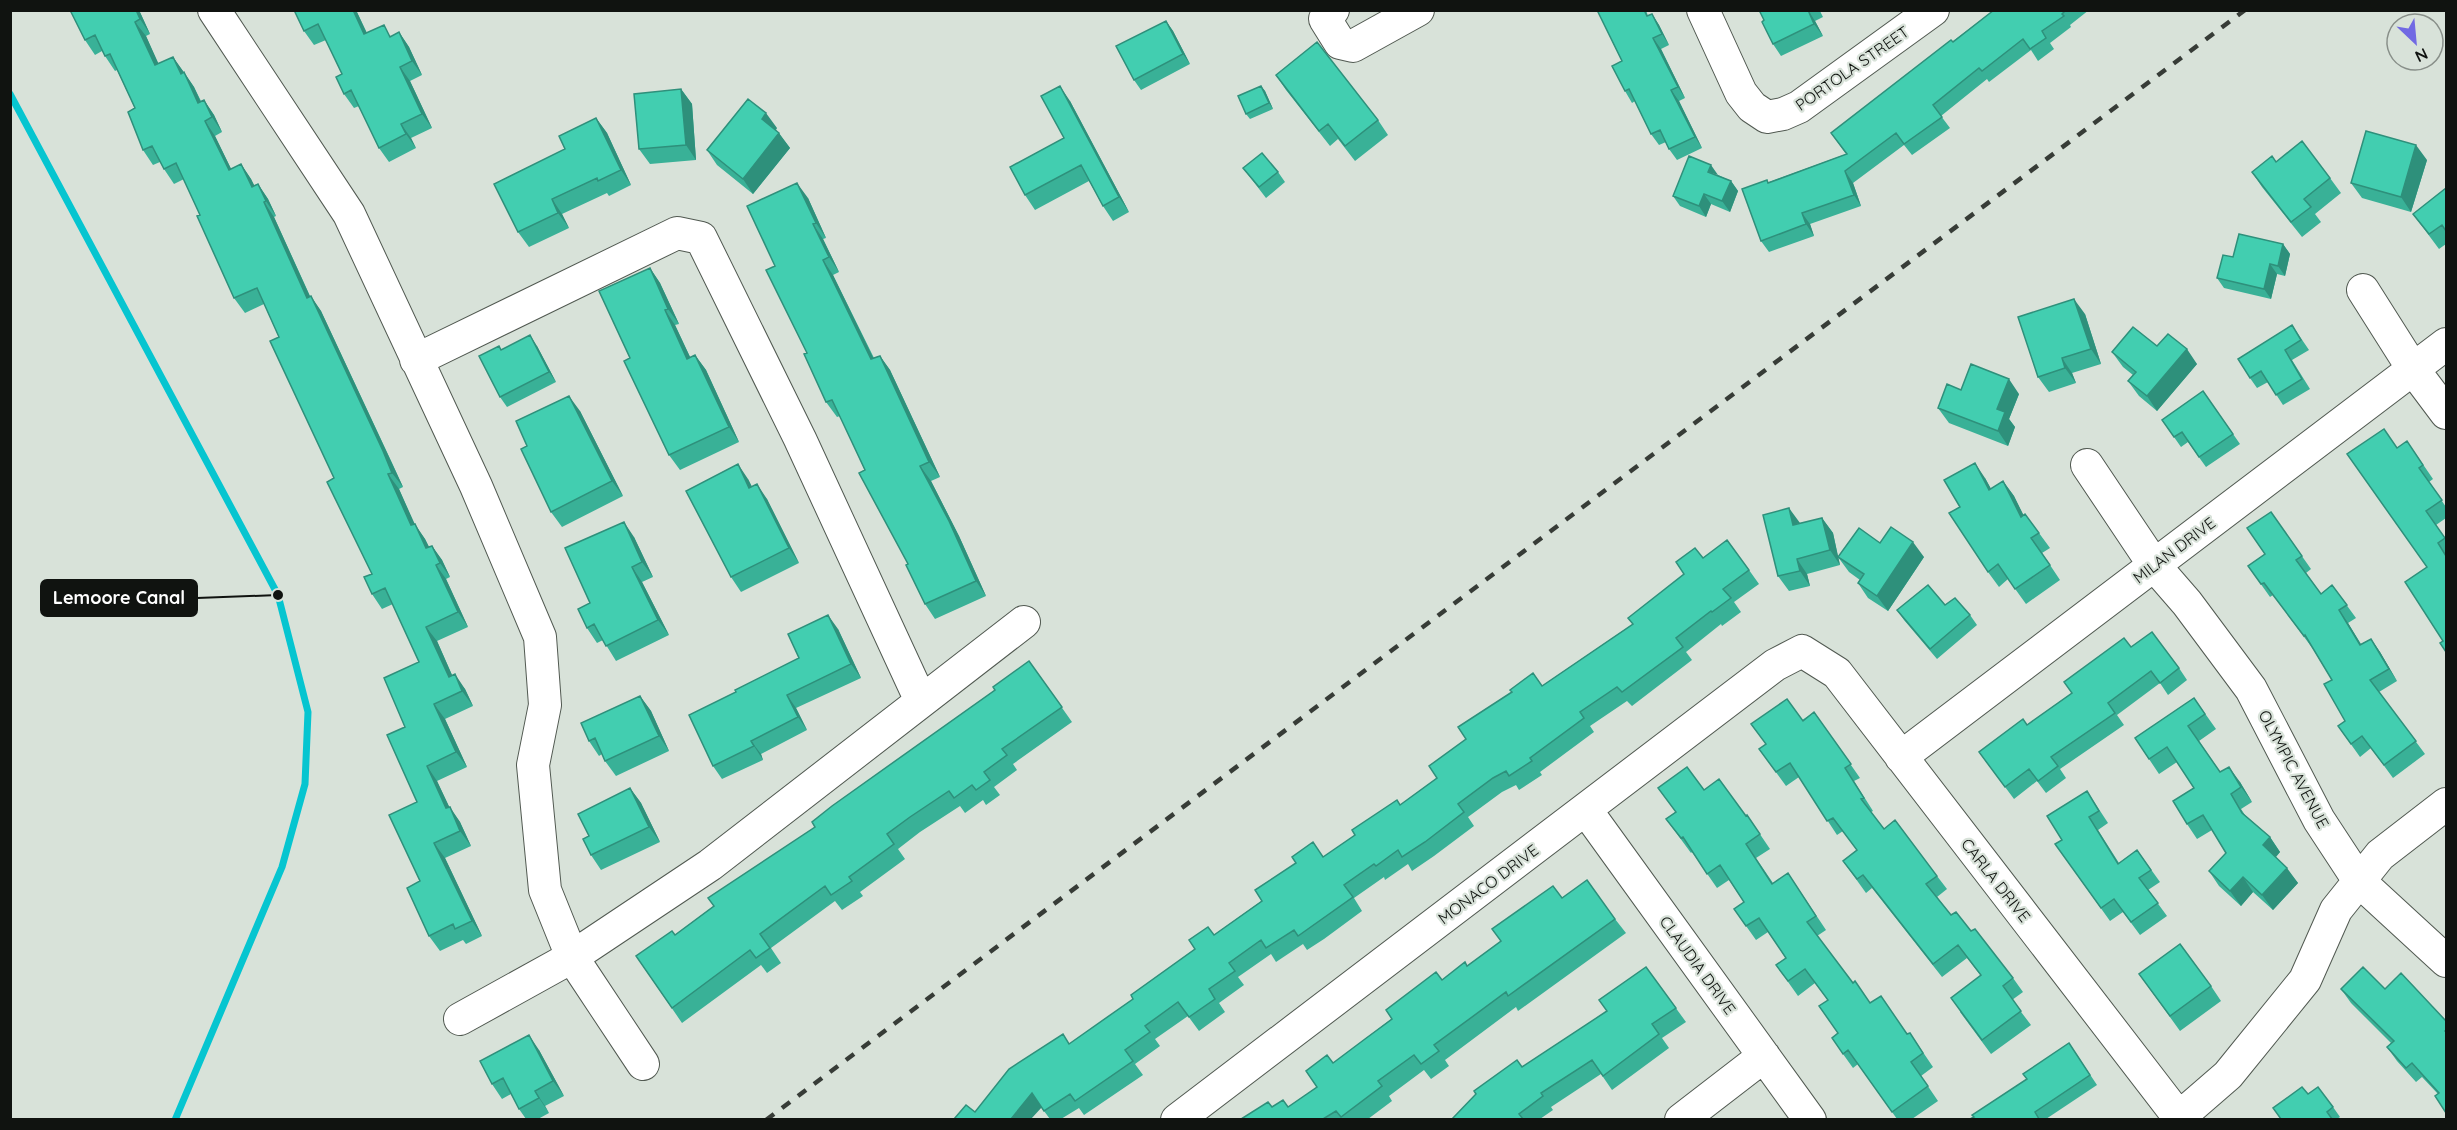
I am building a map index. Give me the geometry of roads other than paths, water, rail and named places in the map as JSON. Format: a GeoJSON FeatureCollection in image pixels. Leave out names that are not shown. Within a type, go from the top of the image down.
{"type":"FeatureCollection","features":[{"type":"Feature","properties":{"kind":"street"},"geometry":{"type":"LineString","coordinates":[[214,10],[349,214],[476,486],[540,637],[545,705],[533,765],[545,890],[572,957],[643,1064]]}},
{"type":"Feature","properties":{"kind":"street"},"geometry":{"type":"LineString","coordinates":[[1333,10],[1325,19],[1340,43],[1353,46],[1418,10]]}},
{"type":"Feature","properties":{"kind":"street","name":"PORTOLA STREET"},"geometry":{"type":"LineString","coordinates":[[1703,10],[1741,93],[1752,107],[1767,117],[1783,114],[1799,107],[1933,10]]}},
{"type":"Feature","properties":{"kind":"street"},"geometry":{"type":"LineString","coordinates":[[416,360],[677,232],[701,238],[800,440],[921,701]]}},
{"type":"Feature","properties":{"kind":"street"},"geometry":{"type":"LineString","coordinates":[[2363,290],[2413,369],[2446,413]]}},
{"type":"Feature","properties":{"kind":"street","name":"MILAN DRIVE"},"geometry":{"type":"LineString","coordinates":[[1901,757],[2446,344]]}},
{"type":"Feature","properties":{"kind":"street","name":"OLYMPIC AVENUE"},"geometry":{"type":"LineString","coordinates":[[2087,465],[2154,565],[2187,603],[2251,689],[2319,820],[2360,881],[2446,961]]}},
{"type":"Feature","properties":{"kind":"street"},"geometry":{"type":"LineString","coordinates":[[460,1019],[572,957],[710,865],[1024,622]]}},
{"type":"Feature","properties":{"kind":"street","name":"CARLA DRIVE"},"geometry":{"type":"LineString","coordinates":[[1802,651],[1837,673],[2179,1119]]}},
{"type":"Feature","properties":{"kind":"street","name":"MONACO DRIVE"},"geometry":{"type":"LineString","coordinates":[[1177,1119],[1775,665],[1802,651]]}},
{"type":"Feature","properties":{"kind":"street"},"geometry":{"type":"LineString","coordinates":[[2179,1119],[2228,1075],[2305,980],[2336,910],[2380,855],[2446,804]]}},
{"type":"Feature","properties":{"kind":"street","name":"CLAUDIA DRIVE"},"geometry":{"type":"LineString","coordinates":[[1586,810],[1810,1119]]}},
{"type":"Feature","properties":{"kind":"street"},"geometry":{"type":"LineString","coordinates":[[1681,1119],[1764,1056]]}},
{"type":"Feature","properties":{"kind":"waterway"},"geometry":{"type":"LineString","coordinates":[[10,94],[278,595],[308,712],[305,784],[282,867],[175,1120]]}},
{"type":"Feature","properties":{"kind":"railway"},"geometry":{"type":"LineString","coordinates":[[766,1120],[2245,10]]}},
{"type":"Feature","properties":{"kind":"place","name":"Lemoore Canal"},"geometry":{"type":"Point","coordinates":[278,595]}}]}
